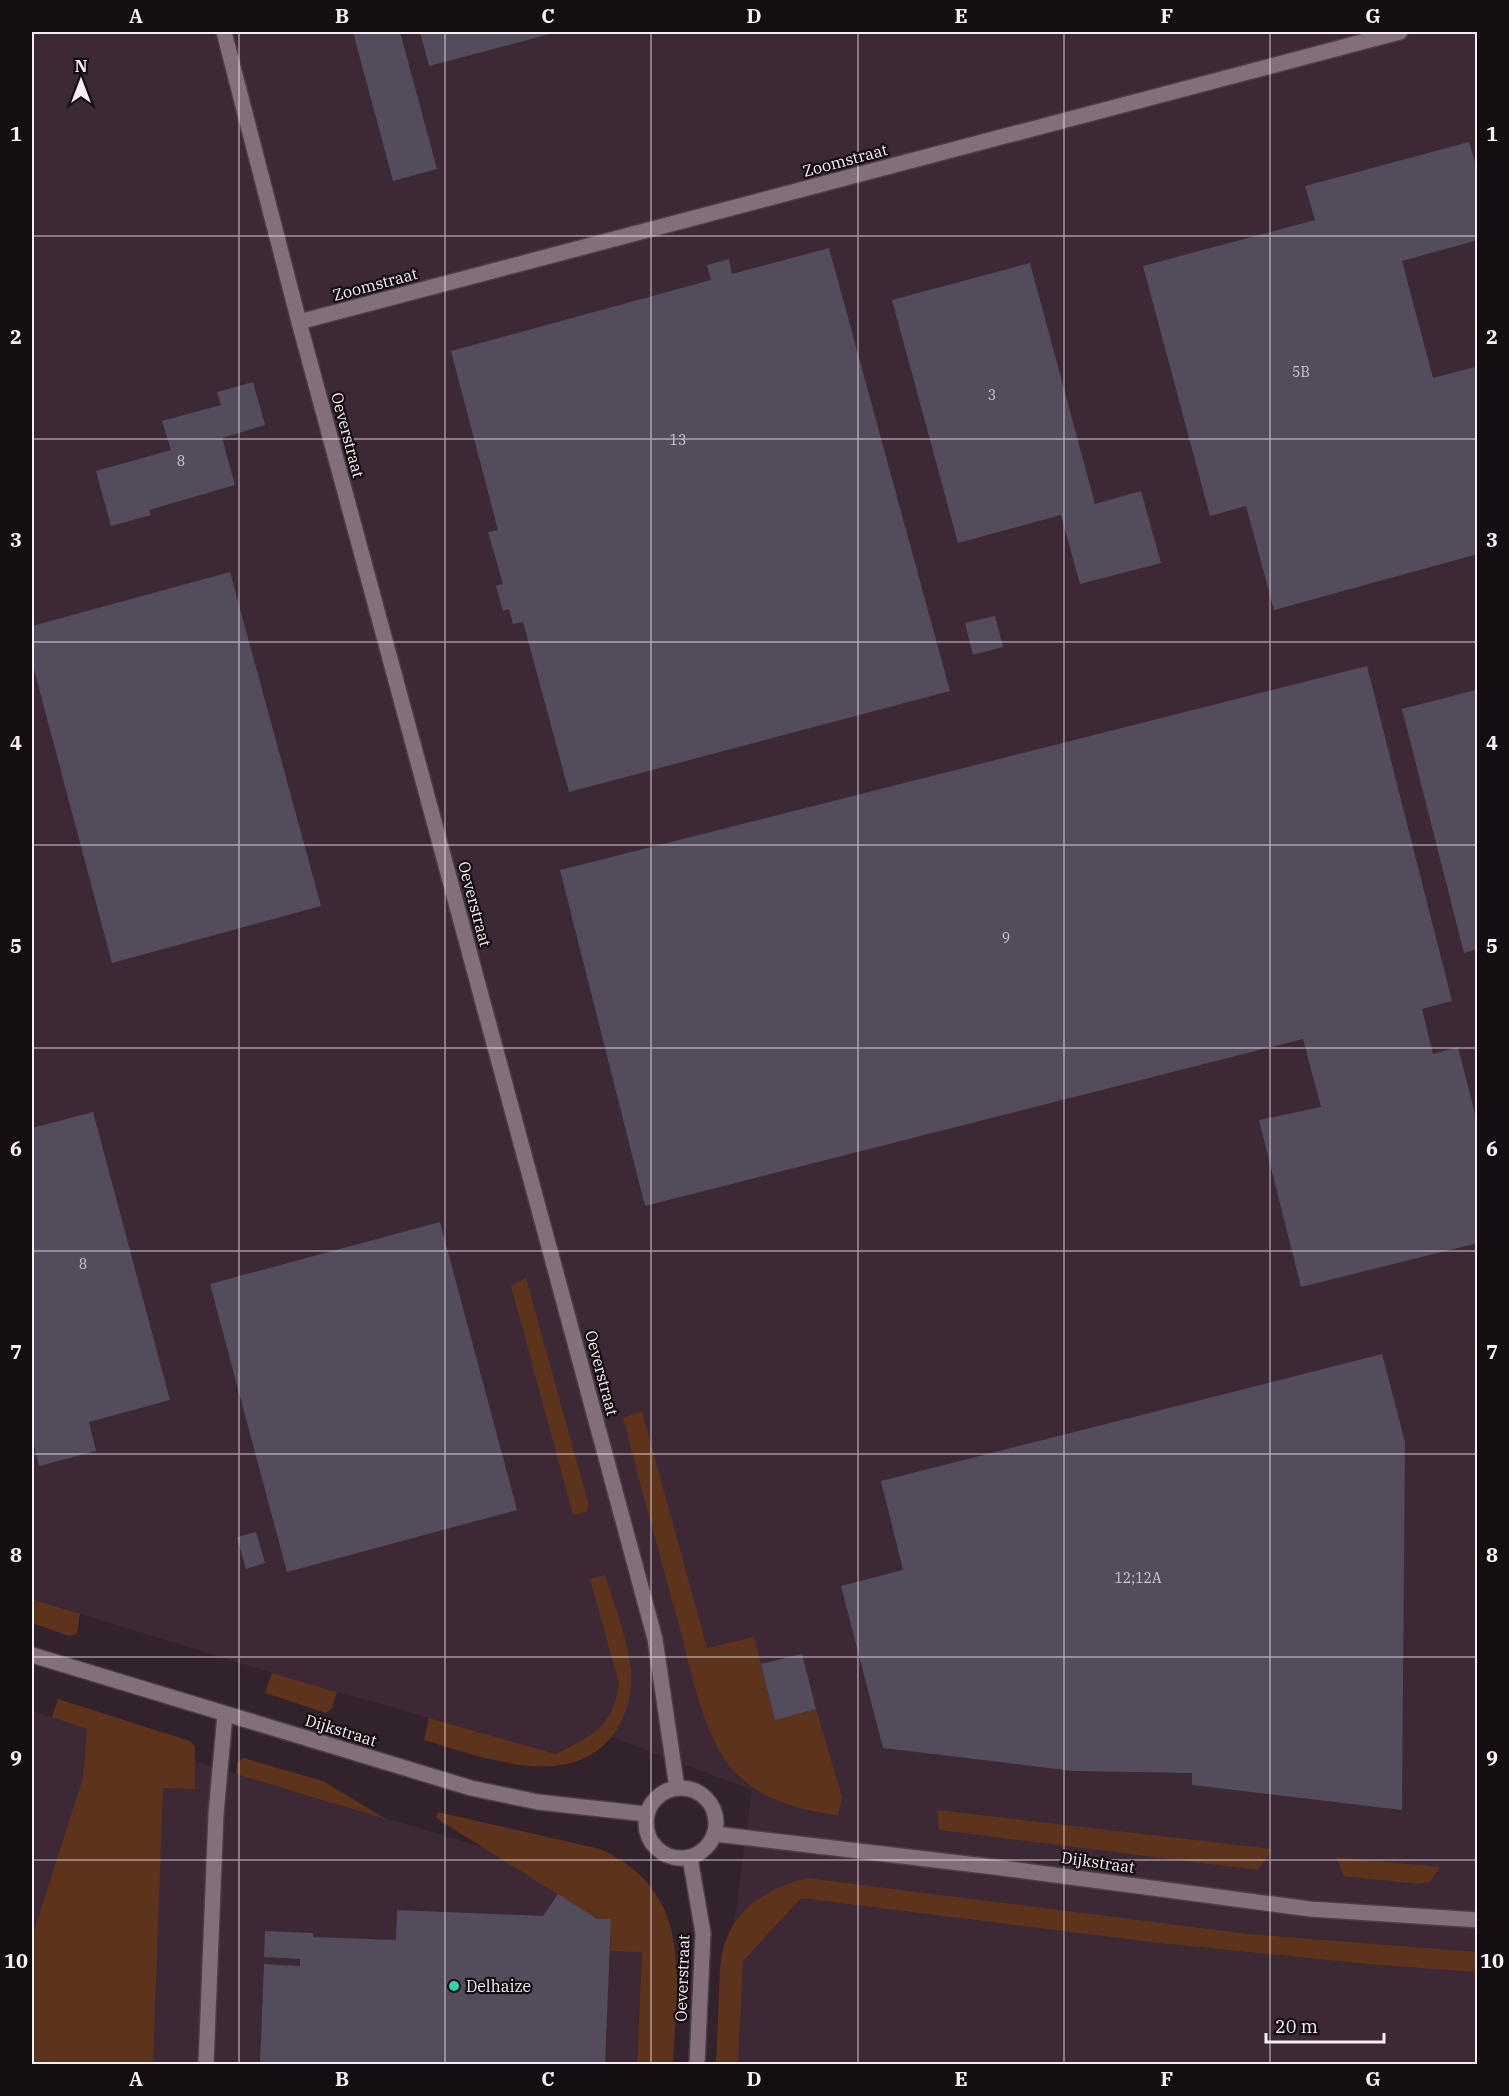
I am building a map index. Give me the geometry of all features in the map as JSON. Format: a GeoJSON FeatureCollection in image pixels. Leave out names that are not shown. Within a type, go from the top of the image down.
{"type":"FeatureCollection","features":[{"type":"Feature","properties":{"kind":"street","name":"Oeverstraat"},"geometry":{"type":"LineString","coordinates":[[224,32],[299,322],[655,1639],[677,1788]]}},
{"type":"Feature","properties":{"kind":"street","name":"Zoomstraat"},"geometry":{"type":"LineString","coordinates":[[299,322],[1400,32]]}},
{"type":"Feature","properties":{"kind":"street","name":"Dijkstraat"},"geometry":{"type":"LineString","coordinates":[[32,1654],[471,1788],[538,1802],[646,1814]]}},
{"type":"Feature","properties":{"kind":"street"},"geometry":{"type":"LineString","coordinates":[[206,2064],[216,1814],[225,1714]]}},
{"type":"Feature","properties":{"kind":"street"},"geometry":{"type":"LineString","coordinates":[[677,1788],[699,1792],[714,1810],[717,1822],[710,1845],[690,1858],[678,1859],[667,1856],[649,1840],[646,1832],[646,1814],[657,1796],[677,1788]]}},
{"type":"Feature","properties":{"kind":"street","name":"Dijkstraat"},"geometry":{"type":"LineString","coordinates":[[715,1834],[994,1867],[1310,1909],[1478,1920]]}},
{"type":"Feature","properties":{"kind":"street","name":"Oeverstraat"},"geometry":{"type":"LineString","coordinates":[[690,1858],[703,1933],[697,2064]]}},
{"type":"Feature","properties":{"kind":"shaded area"},"geometry":{"type":"Polygon","coordinates":[[[32,32],[1477,32],[1477,2064],[716,2064],[720,1966],[735,1917],[752,1790],[598,1732],[556,1754],[272,1673],[32,1599],[32,32]]]}},
{"type":"Feature","properties":{"kind":"shaded area"},"geometry":{"type":"Polygon","coordinates":[[[526,1278],[589,1506],[586,1512],[573,1515],[511,1286],[526,1278]]]}},
{"type":"Feature","properties":{"kind":"shaded area"},"geometry":{"type":"Polygon","coordinates":[[[642,1411],[707,1648],[754,1637],[775,1720],[816,1709],[842,1797],[838,1816],[780,1802],[756,1789],[732,1769],[714,1740],[693,1680],[623,1418],[642,1411]]]}},
{"type":"Feature","properties":{"kind":"shaded area"},"geometry":{"type":"Polygon","coordinates":[[[605,1575],[630,1661],[631,1687],[629,1702],[621,1722],[599,1749],[577,1761],[553,1766],[527,1766],[473,1755],[424,1740],[429,1718],[556,1754],[599,1729],[611,1712],[619,1684],[590,1579],[605,1575]]]}},
{"type":"Feature","properties":{"kind":"shaded area"},"geometry":{"type":"Polygon","coordinates":[[[32,1599],[80,1614],[77,1634],[69,1636],[32,1623],[32,1599]]]}},
{"type":"Feature","properties":{"kind":"shaded area"},"geometry":{"type":"Polygon","coordinates":[[[272,1673],[337,1692],[332,1708],[326,1713],[265,1693],[272,1673]]]}},
{"type":"Feature","properties":{"kind":"shaded area"},"geometry":{"type":"Polygon","coordinates":[[[58,1699],[190,1741],[195,1746],[195,1789],[163,1788],[153,2064],[32,2064],[32,1937],[83,1778],[87,1729],[52,1717],[58,1699]]]}},
{"type":"Feature","properties":{"kind":"shaded area"},"geometry":{"type":"Polygon","coordinates":[[[32,1711],[483,1847],[597,1919],[611,1919],[642,1952],[637,2064],[32,2064],[32,1711]]]}},
{"type":"Feature","properties":{"kind":"shaded area"},"geometry":{"type":"Polygon","coordinates":[[[243,1758],[323,1781],[386,1819],[236,1774],[237,1763],[243,1758]]]}},
{"type":"Feature","properties":{"kind":"shaded area"},"geometry":{"type":"Polygon","coordinates":[[[937,1810],[1272,1849],[1258,1870],[939,1830],[937,1810]]]}},
{"type":"Feature","properties":{"kind":"shaded area"},"geometry":{"type":"Polygon","coordinates":[[[438,1812],[600,1849],[631,1867],[652,1889],[666,1914],[674,1941],[677,2001],[673,2064],[637,2064],[642,1952],[610,1951],[611,1920],[597,1919],[439,1820],[436,1817],[438,1812]]]}},
{"type":"Feature","properties":{"kind":"shaded area"},"geometry":{"type":"Polygon","coordinates":[[[1336,1857],[1440,1867],[1430,1882],[1417,1884],[1344,1876],[1336,1857]]]}},
{"type":"Feature","properties":{"kind":"shaded area"},"geometry":{"type":"Polygon","coordinates":[[[807,1878],[1248,1934],[1477,1952],[1477,1972],[1368,1964],[1160,1943],[801,1898],[743,1961],[738,2064],[716,2064],[721,1960],[726,1940],[739,1917],[748,1907],[782,1886],[807,1878]]]}},
{"type":"Feature","properties":{"kind":"building"},"geometry":{"type":"Polygon","coordinates":[[[353,32],[400,32],[437,169],[393,181],[353,32]]]}},
{"type":"Feature","properties":{"kind":"building"},"geometry":{"type":"Polygon","coordinates":[[[420,32],[558,32],[429,66],[420,32]]]}},
{"type":"Feature","properties":{"kind":"building"},"geometry":{"type":"Polygon","coordinates":[[[1469,142],[1478,172],[1478,240],[1402,261],[1433,378],[1478,366],[1478,554],[1274,610],[1246,506],[1210,516],[1143,266],[1315,220],[1305,186],[1469,142]]]}},
{"type":"Feature","properties":{"kind":"building"},"geometry":{"type":"Polygon","coordinates":[[[829,248],[950,691],[569,792],[523,622],[513,624],[509,609],[503,611],[496,586],[503,584],[488,532],[498,530],[451,351],[711,280],[707,265],[729,259],[732,274],[829,248]]]}},
{"type":"Feature","properties":{"kind":"building"},"geometry":{"type":"Polygon","coordinates":[[[1030,263],[1095,504],[1141,491],[1161,563],[1080,584],[1061,515],[958,543],[892,300],[1030,263]]]}},
{"type":"Feature","properties":{"kind":"building"},"geometry":{"type":"Polygon","coordinates":[[[253,382],[265,425],[222,438],[235,485],[149,510],[151,515],[111,526],[96,471],[171,450],[162,421],[221,405],[217,392],[253,382]]]}},
{"type":"Feature","properties":{"kind":"building"},"geometry":{"type":"Polygon","coordinates":[[[230,572],[321,906],[112,963],[32,662],[32,626],[230,572]]]}},
{"type":"Feature","properties":{"kind":"building"},"geometry":{"type":"Polygon","coordinates":[[[995,616],[1003,647],[973,655],[965,623],[995,616]]]}},
{"type":"Feature","properties":{"kind":"building"},"geometry":{"type":"Polygon","coordinates":[[[1367,666],[1452,1001],[1422,1009],[1433,1054],[1458,1047],[1478,1126],[1478,1243],[1301,1287],[1259,1120],[1321,1107],[1303,1039],[645,1206],[560,870],[1367,666]]]}},
{"type":"Feature","properties":{"kind":"building"},"geometry":{"type":"Polygon","coordinates":[[[1476,690],[1478,697],[1478,949],[1464,953],[1402,709],[1476,690]]]}},
{"type":"Feature","properties":{"kind":"building"},"geometry":{"type":"Polygon","coordinates":[[[93,1112],[170,1400],[89,1422],[96,1451],[39,1466],[32,1438],[32,1128],[93,1112]]]}},
{"type":"Feature","properties":{"kind":"building"},"geometry":{"type":"Polygon","coordinates":[[[440,1222],[517,1510],[287,1572],[210,1284],[440,1222]]]}},
{"type":"Feature","properties":{"kind":"building"},"geometry":{"type":"Polygon","coordinates":[[[1382,1354],[1405,1442],[1402,1810],[1192,1785],[1192,1773],[1073,1771],[883,1748],[841,1586],[903,1570],[881,1481],[1382,1354]]]}},
{"type":"Feature","properties":{"kind":"building"},"geometry":{"type":"Polygon","coordinates":[[[256,1532],[265,1563],[246,1569],[237,1537],[256,1532]]]}},
{"type":"Feature","properties":{"kind":"building"},"geometry":{"type":"Polygon","coordinates":[[[802,1654],[816,1709],[775,1720],[761,1664],[802,1654]]]}},
{"type":"Feature","properties":{"kind":"building","name":"Delhaize"},"geometry":{"type":"Polygon","coordinates":[[[558,1894],[597,1919],[611,1919],[605,2064],[260,2064],[264,1964],[300,1966],[300,1959],[264,1957],[265,1931],[313,1933],[313,1937],[396,1940],[397,1910],[543,1916],[558,1894]]]}},
{"type":"Feature","properties":{"kind":"place","name":"Delhaize"},"geometry":{"type":"Point","coordinates":[454,1986]}}]}
